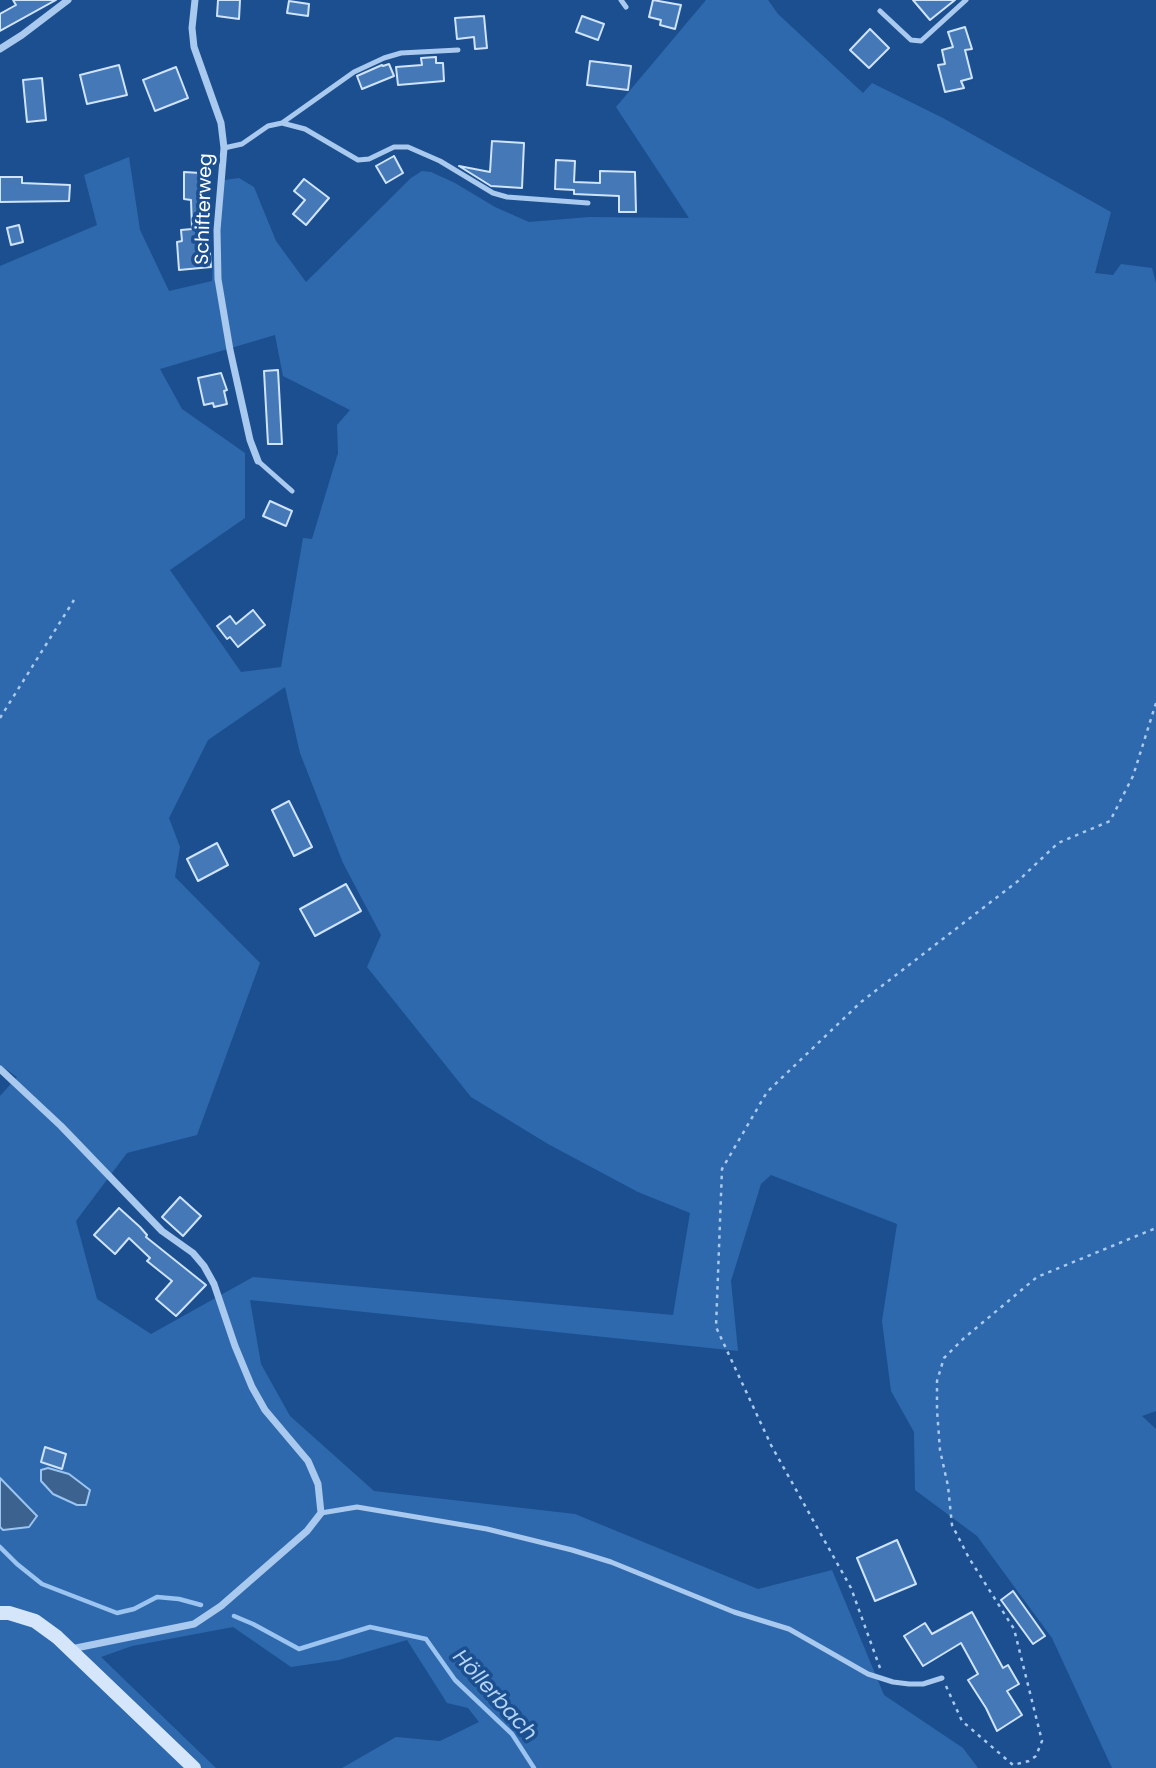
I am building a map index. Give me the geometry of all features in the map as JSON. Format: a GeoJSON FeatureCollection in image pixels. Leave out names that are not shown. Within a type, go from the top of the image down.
{"type":"FeatureCollection","features":[{"type":"Feature","properties":{"kind":"street"},"geometry":{"type":"LineString","coordinates":[[0,49],[68,0]]}},
{"type":"Feature","properties":{"kind":"street","name":"Schifterweg"},"geometry":{"type":"LineString","coordinates":[[195,0],[192,28],[194,47],[221,123],[224,148],[218,230],[218,279],[233,363],[250,440],[258,461]]}},
{"type":"Feature","properties":{"kind":"street"},"geometry":{"type":"LineString","coordinates":[[0,1069],[61,1126],[162,1231],[193,1253],[204,1266],[214,1284],[235,1346],[265,1410],[315,1472],[318,1483],[321,1513],[307,1531],[221,1606],[194,1624],[71,1650]]}},
{"type":"Feature","properties":{"kind":"street"},"geometry":{"type":"LineString","coordinates":[[0,1613],[35,1621],[71,1650],[194,1768]]}},
{"type":"Feature","properties":{"kind":"lane"},"geometry":{"type":"LineString","coordinates":[[621,0],[626,7]]}},
{"type":"Feature","properties":{"kind":"lane"},"geometry":{"type":"LineString","coordinates":[[880,11],[911,40],[921,41],[966,0]]}},
{"type":"Feature","properties":{"kind":"lane"},"geometry":{"type":"LineString","coordinates":[[224,148],[242,144],[268,126],[282,123],[354,72],[384,58],[401,53],[458,50]]}},
{"type":"Feature","properties":{"kind":"lane"},"geometry":{"type":"LineString","coordinates":[[282,123],[305,129],[358,160],[369,159],[394,147],[408,147],[440,161],[493,193],[507,197],[588,203]]}},
{"type":"Feature","properties":{"kind":"lane"},"geometry":{"type":"LineString","coordinates":[[258,461],[292,491]]}},
{"type":"Feature","properties":{"kind":"lane"},"geometry":{"type":"LineString","coordinates":[[321,1513],[357,1507],[487,1529],[572,1550],[611,1562],[734,1612],[789,1629],[868,1674],[909,1684],[923,1684],[942,1678]]}},
{"type":"Feature","properties":{"kind":"path"},"geometry":{"type":"LineString","coordinates":[[0,718],[74,600]]}},
{"type":"Feature","properties":{"kind":"path"},"geometry":{"type":"LineString","coordinates":[[883,1679],[851,1588],[771,1445],[716,1328],[722,1169],[767,1093],[861,1002],[1018,881],[1058,843],[1110,821],[1133,776],[1156,703]]}},
{"type":"Feature","properties":{"kind":"path"},"geometry":{"type":"LineString","coordinates":[[942,1678],[962,1721],[1013,1765],[1029,1761],[1036,1756],[1042,1741],[1014,1629],[969,1559],[952,1525],[948,1486],[940,1450],[937,1410],[937,1381],[944,1358],[1037,1277],[1156,1228]]}},
{"type":"Feature","properties":{"kind":"shaded area"},"geometry":{"type":"Polygon","coordinates":[[[706,0],[768,0],[778,14],[863,93],[872,83],[943,118],[1111,212],[1095,273],[1113,275],[1121,264],[1152,268],[1156,283],[1156,1411],[1142,1416],[1156,1429],[1156,1768],[1112,1768],[1052,1638],[977,1536],[915,1490],[914,1432],[891,1391],[882,1321],[897,1224],[771,1175],[761,1184],[731,1281],[738,1351],[250,1300],[261,1364],[290,1416],[374,1491],[575,1514],[758,1589],[832,1570],[884,1695],[963,1748],[978,1768],[342,1768],[396,1737],[440,1741],[479,1722],[468,1708],[447,1703],[407,1640],[339,1660],[291,1667],[233,1627],[132,1646],[101,1657],[216,1768],[0,1768],[0,1527],[3,1530],[37,1516],[0,1478],[0,1096],[17,1077],[0,1065],[0,266],[97,225],[84,175],[129,157],[140,230],[169,291],[212,281],[218,181],[239,178],[254,187],[276,241],[306,282],[411,178],[422,171],[431,172],[455,183],[495,207],[529,222],[589,217],[689,218],[616,107],[706,0]],[[275,335],[160,369],[182,409],[245,453],[245,518],[170,570],[241,672],[281,667],[303,538],[312,539],[338,453],[337,425],[350,410],[283,376],[275,335]],[[285,687],[208,740],[169,818],[180,847],[175,877],[260,963],[197,1135],[127,1153],[76,1221],[97,1299],[151,1334],[253,1277],[673,1315],[690,1213],[638,1192],[548,1144],[471,1097],[367,967],[381,935],[343,863],[300,753],[285,687]]]}},
{"type":"Feature","properties":{"kind":"shaded area"},"geometry":{"type":"Polygon","coordinates":[[[48,1468],[69,1474],[90,1490],[86,1505],[77,1505],[53,1494],[41,1481],[41,1470],[48,1468]]]}},
{"type":"Feature","properties":{"kind":"shaded area"},"geometry":{"type":"Polygon","coordinates":[[[0,1478],[37,1516],[29,1527],[3,1530],[0,1527],[0,1478]]]}},
{"type":"Feature","properties":{"kind":"building"},"geometry":{"type":"Polygon","coordinates":[[[13,0],[56,0],[0,31],[0,14],[16,5],[13,0]]]}},
{"type":"Feature","properties":{"kind":"building"},"geometry":{"type":"Polygon","coordinates":[[[218,0],[240,0],[239,19],[217,16],[218,0]]]}},
{"type":"Feature","properties":{"kind":"building"},"geometry":{"type":"Polygon","coordinates":[[[653,0],[681,5],[675,29],[660,25],[661,20],[649,17],[653,0]]]}},
{"type":"Feature","properties":{"kind":"building"},"geometry":{"type":"Polygon","coordinates":[[[913,0],[955,0],[930,20],[913,0]]]}},
{"type":"Feature","properties":{"kind":"building"},"geometry":{"type":"Polygon","coordinates":[[[289,1],[309,4],[308,16],[287,13],[289,1]]]}},
{"type":"Feature","properties":{"kind":"building"},"geometry":{"type":"Polygon","coordinates":[[[484,16],[487,48],[475,49],[474,37],[457,39],[455,18],[484,16]]]}},
{"type":"Feature","properties":{"kind":"building"},"geometry":{"type":"Polygon","coordinates":[[[582,16],[604,24],[598,40],[576,32],[582,16]]]}},
{"type":"Feature","properties":{"kind":"building"},"geometry":{"type":"Polygon","coordinates":[[[965,27],[972,49],[965,50],[972,78],[961,81],[964,88],[945,92],[938,65],[945,64],[942,50],[953,47],[948,32],[965,27]]]}},
{"type":"Feature","properties":{"kind":"building"},"geometry":{"type":"Polygon","coordinates":[[[870,29],[889,48],[869,68],[850,50],[870,29]]]}},
{"type":"Feature","properties":{"kind":"building"},"geometry":{"type":"Polygon","coordinates":[[[436,57],[436,63],[443,63],[444,81],[398,85],[396,67],[422,65],[421,58],[436,57]]]}},
{"type":"Feature","properties":{"kind":"building"},"geometry":{"type":"Polygon","coordinates":[[[590,61],[631,66],[628,90],[587,85],[590,61]]]}},
{"type":"Feature","properties":{"kind":"building"},"geometry":{"type":"Polygon","coordinates":[[[389,64],[394,76],[362,89],[357,76],[389,64]]]}},
{"type":"Feature","properties":{"kind":"building"},"geometry":{"type":"Polygon","coordinates":[[[119,65],[127,95],[87,104],[80,75],[119,65]]]}},
{"type":"Feature","properties":{"kind":"building"},"geometry":{"type":"Polygon","coordinates":[[[176,67],[188,98],[155,111],[143,80],[176,67]]]}},
{"type":"Feature","properties":{"kind":"building"},"geometry":{"type":"Polygon","coordinates":[[[42,78],[46,120],[27,122],[23,80],[42,78]]]}},
{"type":"Feature","properties":{"kind":"building"},"geometry":{"type":"Polygon","coordinates":[[[492,141],[524,143],[522,188],[491,186],[459,166],[490,172],[492,141]]]}},
{"type":"Feature","properties":{"kind":"building"},"geometry":{"type":"Polygon","coordinates":[[[394,156],[403,173],[386,183],[376,166],[394,156]]]}},
{"type":"Feature","properties":{"kind":"building"},"geometry":{"type":"Polygon","coordinates":[[[556,160],[575,161],[574,182],[600,183],[600,171],[635,172],[636,212],[619,212],[619,196],[574,194],[574,190],[555,189],[556,160]]]}},
{"type":"Feature","properties":{"kind":"building"},"geometry":{"type":"Polygon","coordinates":[[[184,172],[201,173],[201,188],[207,188],[205,228],[208,228],[211,267],[179,270],[177,242],[182,241],[181,230],[192,229],[191,200],[184,199],[184,172]]]}},
{"type":"Feature","properties":{"kind":"building"},"geometry":{"type":"Polygon","coordinates":[[[0,177],[22,177],[22,183],[70,185],[69,201],[0,202],[0,177]]]}},
{"type":"Feature","properties":{"kind":"building"},"geometry":{"type":"Polygon","coordinates":[[[304,179],[329,198],[306,225],[293,214],[305,200],[294,191],[304,179]]]}},
{"type":"Feature","properties":{"kind":"building"},"geometry":{"type":"Polygon","coordinates":[[[19,225],[23,242],[11,245],[7,228],[19,225]]]}},
{"type":"Feature","properties":{"kind":"building"},"geometry":{"type":"Polygon","coordinates":[[[278,370],[282,444],[268,444],[264,371],[278,370]]]}},
{"type":"Feature","properties":{"kind":"building"},"geometry":{"type":"Polygon","coordinates":[[[221,373],[227,390],[224,391],[227,404],[214,407],[213,403],[204,405],[198,378],[221,373]]]}},
{"type":"Feature","properties":{"kind":"building"},"geometry":{"type":"Polygon","coordinates":[[[270,501],[292,511],[286,526],[263,516],[270,501]]]}},
{"type":"Feature","properties":{"kind":"building"},"geometry":{"type":"Polygon","coordinates":[[[253,610],[265,625],[238,647],[230,637],[227,639],[217,626],[230,616],[236,624],[253,610]]]}},
{"type":"Feature","properties":{"kind":"building"},"geometry":{"type":"Polygon","coordinates":[[[289,801],[312,847],[294,856],[272,810],[289,801]]]}},
{"type":"Feature","properties":{"kind":"building"},"geometry":{"type":"Polygon","coordinates":[[[217,843],[228,865],[198,881],[187,859],[217,843]]]}},
{"type":"Feature","properties":{"kind":"building"},"geometry":{"type":"Polygon","coordinates":[[[346,884],[361,911],[315,936],[300,909],[346,884]]]}},
{"type":"Feature","properties":{"kind":"building"},"geometry":{"type":"Polygon","coordinates":[[[180,1197],[201,1216],[183,1236],[162,1217],[180,1197]]]}},
{"type":"Feature","properties":{"kind":"building"},"geometry":{"type":"Polygon","coordinates":[[[119,1208],[140,1227],[146,1237],[206,1285],[176,1316],[156,1299],[172,1281],[147,1261],[150,1258],[129,1238],[115,1254],[94,1235],[119,1208]]]}},
{"type":"Feature","properties":{"kind":"building"},"geometry":{"type":"Polygon","coordinates":[[[45,1447],[66,1454],[62,1469],[41,1462],[45,1447]]]}},
{"type":"Feature","properties":{"kind":"building"},"geometry":{"type":"Polygon","coordinates":[[[897,1540],[916,1584],[875,1601],[857,1558],[897,1540]]]}},
{"type":"Feature","properties":{"kind":"building"},"geometry":{"type":"Polygon","coordinates":[[[1013,1591],[1045,1636],[1033,1644],[1001,1600],[1013,1591]]]}},
{"type":"Feature","properties":{"kind":"building"},"geometry":{"type":"Polygon","coordinates":[[[972,1612],[1003,1668],[1008,1665],[1019,1684],[1007,1691],[1022,1715],[997,1731],[968,1680],[978,1674],[961,1643],[923,1666],[904,1636],[925,1623],[932,1634],[972,1612]]]}},
{"type":"Feature","properties":{"kind":"waterway","name":"Höllerbach"},"geometry":{"type":"LineString","coordinates":[[0,1547],[42,1584],[117,1613],[134,1609],[157,1597],[201,1605]]}},
{"type":"Feature","properties":{"kind":"waterway","name":"Höllerbach"},"geometry":{"type":"LineString","coordinates":[[234,1616],[299,1649],[370,1627],[426,1639],[455,1680],[512,1734],[534,1768]]}}]}
